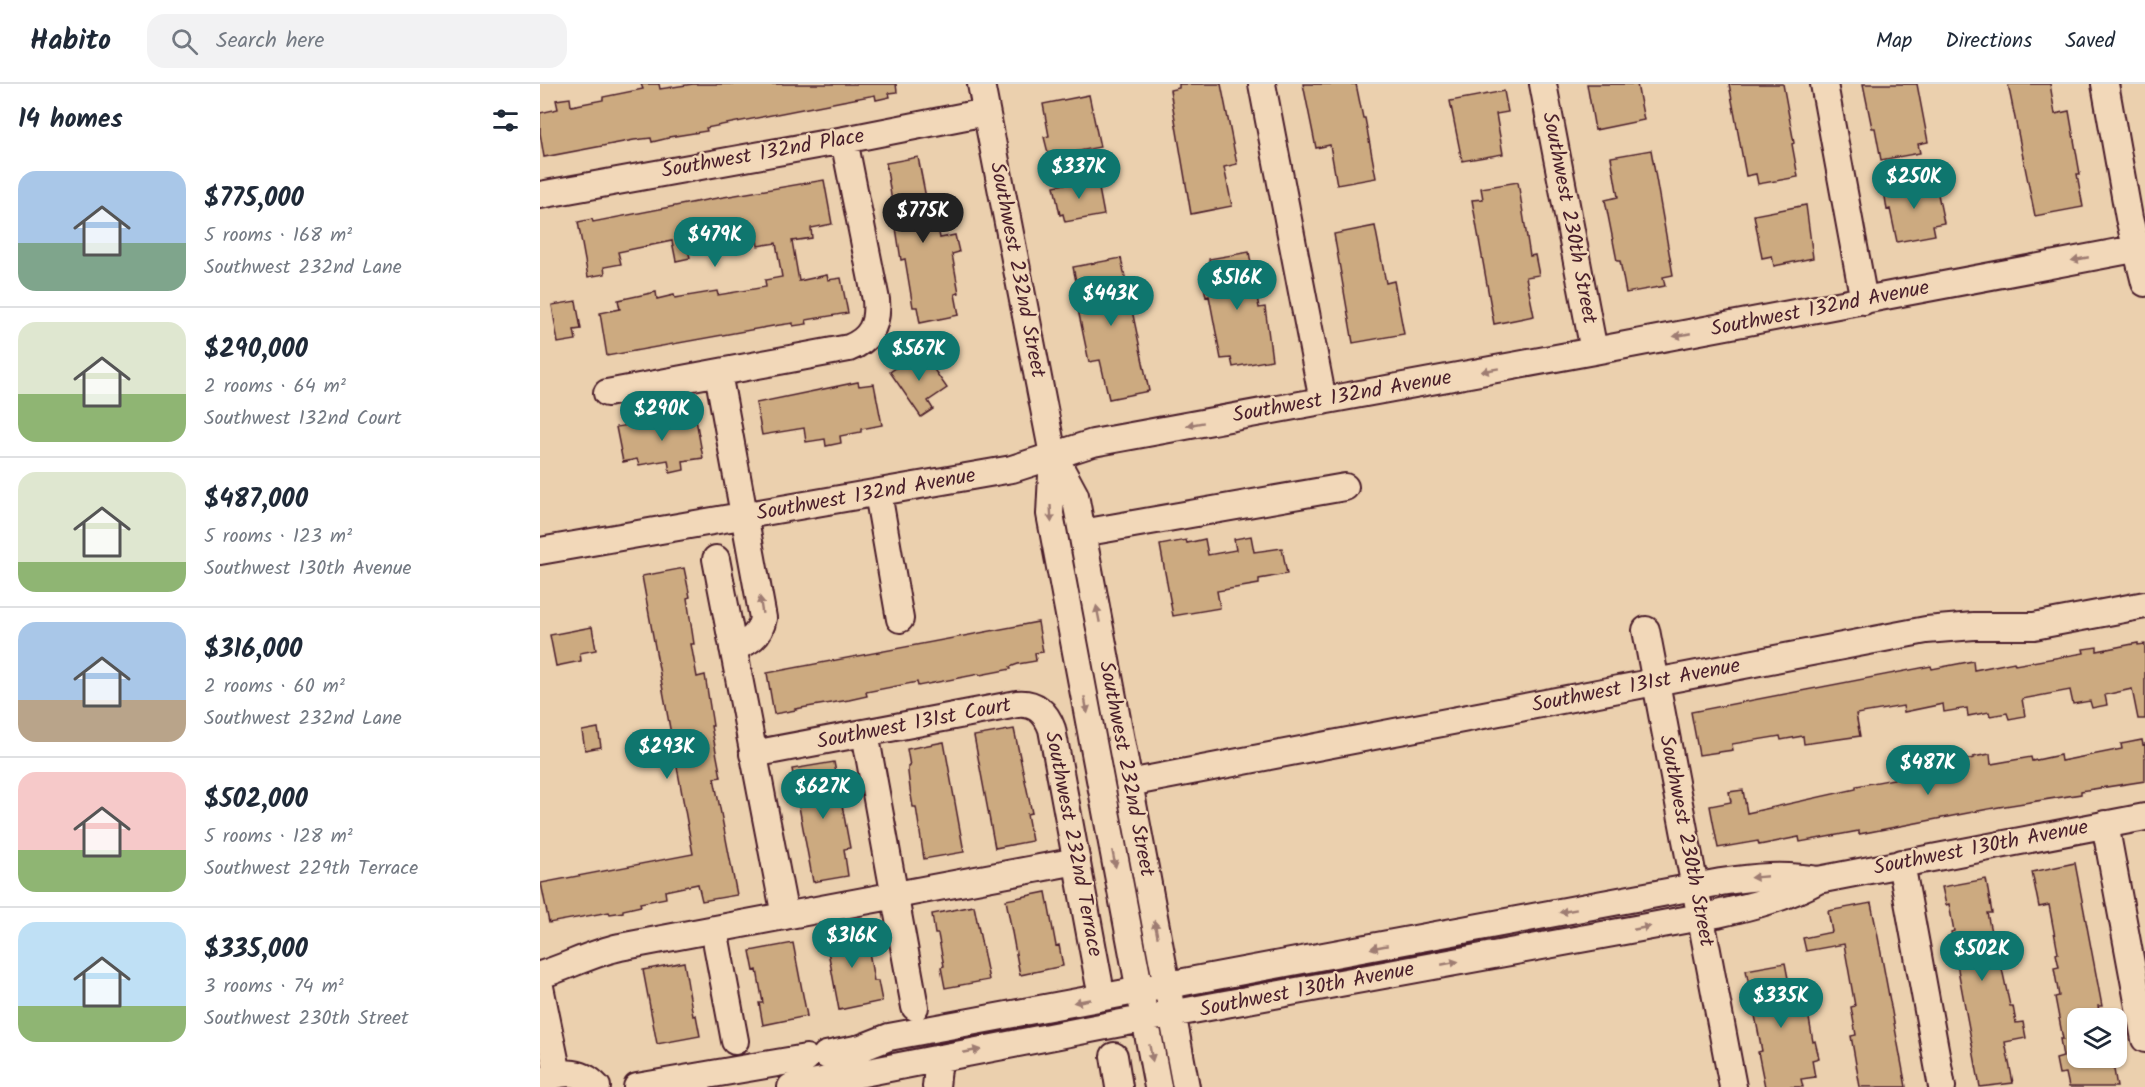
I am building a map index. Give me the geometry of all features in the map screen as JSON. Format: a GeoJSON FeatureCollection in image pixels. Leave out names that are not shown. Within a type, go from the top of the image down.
{"type":"FeatureCollection","features":[{"type":"Feature","properties":{"kind":"street","name":"Southwest 232nd Street"},"geometry":{"type":"LineString","coordinates":[[981,84],[1053,455],[1050,514],[1158,1087]]}},
{"type":"Feature","properties":{"kind":"street"},"geometry":{"type":"LineString","coordinates":[[1262,84],[1323,401]]}},
{"type":"Feature","properties":{"kind":"street","name":"Southwest 230th Street"},"geometry":{"type":"LineString","coordinates":[[1543,84],[1594,351]]}},
{"type":"Feature","properties":{"kind":"street"},"geometry":{"type":"LineString","coordinates":[[1824,84],[1864,300]]}},
{"type":"Feature","properties":{"kind":"street"},"geometry":{"type":"LineString","coordinates":[[2105,84],[2129,218],[2141,248],[2145,283]]}},
{"type":"Feature","properties":{"kind":"street","name":"Southwest 132nd Place"},"geometry":{"type":"LineString","coordinates":[[540,195],[986,112]]}},
{"type":"Feature","properties":{"kind":"street"},"geometry":{"type":"LineString","coordinates":[[607,393],[849,348],[864,341],[877,318],[876,300],[844,140]]}},
{"type":"Feature","properties":{"kind":"street","name":"Southwest 132nd Avenue"},"geometry":{"type":"LineString","coordinates":[[540,551],[1012,469],[1094,442],[2141,248]]}},
{"type":"Feature","properties":{"kind":"street"},"geometry":{"type":"LineString","coordinates":[[718,373],[763,618],[760,630],[755,636],[749,642],[733,648]]}},
{"type":"Feature","properties":{"kind":"street","name":"Southwest 232nd Street"},"geometry":{"type":"LineString","coordinates":[[1053,455],[1075,495],[1186,1087]]}},
{"type":"Feature","properties":{"kind":"street"},"geometry":{"type":"LineString","coordinates":[[1082,533],[1345,487]]}},
{"type":"Feature","properties":{"kind":"street"},"geometry":{"type":"LineString","coordinates":[[878,493],[900,619]]}},
{"type":"Feature","properties":{"kind":"street"},"geometry":{"type":"LineString","coordinates":[[716,559],[785,916]]}},
{"type":"Feature","properties":{"kind":"street","name":"Southwest 131st Avenue"},"geometry":{"type":"LineString","coordinates":[[1129,783],[1926,630],[1974,626],[2034,626],[2145,605]]}},
{"type":"Feature","properties":{"kind":"street","name":"Southwest 230th Street"},"geometry":{"type":"LineString","coordinates":[[1646,630],[1733,1087]]}},
{"type":"Feature","properties":{"kind":"street","name":"Southwest 131st Court"},"geometry":{"type":"LineString","coordinates":[[753,754],[1017,704],[1027,704],[1040,709]]}},
{"type":"Feature","properties":{"kind":"street","name":"Southwest 232nd Terrace"},"geometry":{"type":"LineString","coordinates":[[1040,709],[1047,716],[1052,729],[1099,982]]}},
{"type":"Feature","properties":{"kind":"street"},"geometry":{"type":"LineString","coordinates":[[865,733],[915,1007]]}},
{"type":"Feature","properties":{"kind":"street","name":"Southwest 130th Avenue"},"geometry":{"type":"LineString","coordinates":[[793,1087],[1145,1019],[1701,917],[1770,902],[1818,880],[2145,817]]}},
{"type":"Feature","properties":{"kind":"street"},"geometry":{"type":"LineString","coordinates":[[2105,824],[2145,1039]]}},
{"type":"Feature","properties":{"kind":"street"},"geometry":{"type":"LineString","coordinates":[[540,975],[610,949],[1077,861]]}},
{"type":"Feature","properties":{"kind":"street"},"geometry":{"type":"LineString","coordinates":[[1901,863],[1942,1087]]}},
{"type":"Feature","properties":{"kind":"street","name":"Southwest 130th Avenue"},"geometry":{"type":"LineString","coordinates":[[638,1087],[808,1058],[861,1048],[889,1037],[1755,877],[1788,876],[1818,880]]}},
{"type":"Feature","properties":{"kind":"street"},"geometry":{"type":"LineString","coordinates":[[714,929],[735,1041]]}},
{"type":"Feature","properties":{"kind":"street"},"geometry":{"type":"LineString","coordinates":[[540,987],[549,1078],[577,1074],[597,1087]]}},
{"type":"Feature","properties":{"kind":"street","name":"Southwest 130th Avenue"},"geometry":{"type":"LineString","coordinates":[[731,1070],[786,1047],[859,1033],[889,1037]]}},
{"type":"Feature","properties":{"kind":"street"},"geometry":{"type":"LineString","coordinates":[[1114,1056],[1119,1087]]}},
{"type":"Feature","properties":{"kind":"street"},"geometry":{"type":"LineString","coordinates":[[793,1087],[808,1058]]}},
{"type":"Feature","properties":{"kind":"street"},"geometry":{"type":"LineString","coordinates":[[936,1087],[939,1058]]}},
{"type":"Feature","properties":{"kind":"building"},"geometry":{"type":"Polygon","coordinates":[[[641,84],[659,84],[660,89],[693,84],[896,84],[897,92],[889,93],[890,97],[876,100],[875,95],[843,101],[706,128],[707,131],[652,142],[651,138],[634,140],[544,157],[540,133],[540,113],[558,109],[556,100],[570,98],[571,106],[603,100],[603,97],[643,89],[641,84]]]}},
{"type":"Feature","properties":{"kind":"building"},"geometry":{"type":"Polygon","coordinates":[[[1179,84],[1221,84],[1237,164],[1224,167],[1232,206],[1191,214],[1170,90],[1179,88],[1179,84]]]}},
{"type":"Feature","properties":{"kind":"building"},"geometry":{"type":"Polygon","coordinates":[[[1303,84],[1356,84],[1376,178],[1337,185],[1330,145],[1316,148],[1303,84]]]}},
{"type":"Feature","properties":{"kind":"building"},"geometry":{"type":"Polygon","coordinates":[[[1587,84],[1637,84],[1644,120],[1595,130],[1587,84]]]}},
{"type":"Feature","properties":{"kind":"building"},"geometry":{"type":"Polygon","coordinates":[[[1729,84],[1783,84],[1798,177],[1758,184],[1756,174],[1746,176],[1729,84]]]}},
{"type":"Feature","properties":{"kind":"building"},"geometry":{"type":"Polygon","coordinates":[[[1863,84],[1917,84],[1928,142],[1918,144],[1920,153],[1881,160],[1863,84]]]}},
{"type":"Feature","properties":{"kind":"building"},"geometry":{"type":"Polygon","coordinates":[[[2008,84],[2050,84],[2055,114],[2069,111],[2083,207],[2035,216],[2008,84]]]}},
{"type":"Feature","properties":{"kind":"building"},"geometry":{"type":"Polygon","coordinates":[[[1504,91],[1508,112],[1496,114],[1503,154],[1462,161],[1450,101],[1504,91]]]}},
{"type":"Feature","properties":{"kind":"building"},"geometry":{"type":"Polygon","coordinates":[[[1089,95],[1100,147],[1049,157],[1044,137],[1049,136],[1043,104],[1089,95]]]}},
{"type":"Feature","properties":{"kind":"building"},"geometry":{"type":"Polygon","coordinates":[[[1651,150],[1673,275],[1663,277],[1665,286],[1626,293],[1605,200],[1618,197],[1611,157],[1651,150]]]}},
{"type":"Feature","properties":{"kind":"building"},"geometry":{"type":"Polygon","coordinates":[[[918,157],[926,198],[932,197],[940,238],[955,235],[959,252],[952,254],[959,293],[955,294],[959,315],[920,323],[917,307],[913,307],[905,259],[901,260],[886,163],[918,157]]]}},
{"type":"Feature","properties":{"kind":"building"},"geometry":{"type":"Polygon","coordinates":[[[1097,178],[1104,215],[1065,222],[1063,214],[1060,215],[1054,186],[1097,178]]]}},
{"type":"Feature","properties":{"kind":"building"},"geometry":{"type":"Polygon","coordinates":[[[824,180],[832,224],[811,228],[812,238],[792,241],[799,281],[827,275],[828,280],[841,278],[848,313],[806,320],[807,324],[793,326],[793,323],[773,326],[607,356],[600,313],[620,309],[618,300],[656,292],[657,299],[717,291],[718,295],[766,287],[765,280],[782,277],[776,243],[758,246],[755,226],[707,235],[709,245],[688,249],[690,258],[676,261],[672,241],[618,252],[621,264],[604,267],[605,274],[588,277],[578,222],[592,219],[593,222],[824,180]]]}},
{"type":"Feature","properties":{"kind":"building"},"geometry":{"type":"Polygon","coordinates":[[[1935,180],[1944,223],[1933,225],[1935,235],[1897,242],[1890,209],[1887,210],[1884,190],[1935,180]]]}},
{"type":"Feature","properties":{"kind":"building"},"geometry":{"type":"Polygon","coordinates":[[[1518,182],[1530,256],[1535,255],[1539,275],[1526,277],[1534,316],[1494,324],[1472,200],[1483,199],[1481,188],[1518,182]]]}},
{"type":"Feature","properties":{"kind":"building"},"geometry":{"type":"Polygon","coordinates":[[[1806,205],[1813,258],[1774,266],[1772,256],[1762,258],[1754,215],[1806,205]]]}},
{"type":"Feature","properties":{"kind":"building"},"geometry":{"type":"Polygon","coordinates":[[[1375,226],[1386,283],[1394,281],[1404,334],[1353,343],[1334,234],[1375,226]]]}},
{"type":"Feature","properties":{"kind":"building"},"geometry":{"type":"Polygon","coordinates":[[[1249,252],[1259,308],[1265,307],[1272,360],[1233,367],[1231,358],[1221,359],[1209,296],[1206,297],[1202,276],[1212,274],[1209,259],[1249,252]]]}},
{"type":"Feature","properties":{"kind":"building"},"geometry":{"type":"Polygon","coordinates":[[[1121,258],[1149,391],[1109,399],[1100,360],[1089,362],[1076,300],[1080,300],[1073,267],[1121,258]]]}},
{"type":"Feature","properties":{"kind":"building"},"geometry":{"type":"Polygon","coordinates":[[[576,301],[581,329],[574,330],[576,340],[558,343],[552,305],[576,301]]]}},
{"type":"Feature","properties":{"kind":"building"},"geometry":{"type":"Polygon","coordinates":[[[921,351],[947,388],[928,401],[933,409],[921,417],[890,372],[921,351]]]}},
{"type":"Feature","properties":{"kind":"building"},"geometry":{"type":"Polygon","coordinates":[[[858,382],[859,386],[874,384],[882,425],[840,436],[841,443],[826,446],[825,439],[806,442],[804,428],[762,435],[756,403],[858,382]]]}},
{"type":"Feature","properties":{"kind":"building"},"geometry":{"type":"Polygon","coordinates":[[[695,414],[703,458],[683,461],[684,470],[670,473],[668,460],[639,465],[637,459],[623,462],[616,427],[695,414]]]}},
{"type":"Feature","properties":{"kind":"building"},"geometry":{"type":"Polygon","coordinates":[[[1251,536],[1254,552],[1282,548],[1287,574],[1259,579],[1259,584],[1217,591],[1220,608],[1173,616],[1160,545],[1205,539],[1208,555],[1236,550],[1234,539],[1251,536]]]}},
{"type":"Feature","properties":{"kind":"building"},"geometry":{"type":"Polygon","coordinates":[[[684,568],[690,597],[687,598],[694,644],[691,644],[697,677],[705,675],[713,726],[711,726],[721,777],[714,778],[737,895],[702,901],[698,884],[665,891],[666,898],[640,903],[641,906],[623,910],[623,912],[610,914],[609,912],[549,923],[541,883],[693,854],[642,576],[684,568]]]}},
{"type":"Feature","properties":{"kind":"building"},"geometry":{"type":"Polygon","coordinates":[[[1038,622],[1043,652],[1035,653],[1036,661],[980,675],[918,686],[917,682],[866,692],[867,696],[774,714],[767,673],[1038,622]]]}},
{"type":"Feature","properties":{"kind":"building"},"geometry":{"type":"Polygon","coordinates":[[[592,627],[596,650],[580,653],[581,661],[556,666],[550,635],[592,627]]]}},
{"type":"Feature","properties":{"kind":"building"},"geometry":{"type":"Polygon","coordinates":[[[2138,643],[2138,645],[2145,644],[2145,719],[2138,719],[2132,689],[2105,695],[2107,705],[2092,708],[2090,701],[2073,704],[2070,690],[2022,699],[2025,716],[2009,719],[2007,713],[1990,716],[1989,712],[1968,716],[1967,708],[1944,712],[1943,704],[1904,712],[1903,706],[1856,714],[1860,736],[1804,744],[1803,736],[1781,740],[1780,736],[1732,744],[1733,750],[1699,755],[1691,712],[1931,666],[1932,669],[1973,661],[1974,670],[2084,653],[2083,649],[2097,647],[2097,651],[2138,643]]]}},
{"type":"Feature","properties":{"kind":"building"},"geometry":{"type":"Polygon","coordinates":[[[598,728],[601,747],[585,750],[582,731],[598,728]]]}},
{"type":"Feature","properties":{"kind":"building"},"geometry":{"type":"Polygon","coordinates":[[[1014,729],[1032,813],[1027,814],[1032,841],[995,848],[974,736],[1014,729]]]}},
{"type":"Feature","properties":{"kind":"building"},"geometry":{"type":"Polygon","coordinates":[[[2142,740],[2143,745],[2145,744],[2145,781],[2081,791],[2081,794],[1859,834],[1859,831],[1800,842],[1799,837],[1759,845],[1758,841],[1718,848],[1710,806],[1731,802],[1729,792],[1743,790],[1747,813],[1894,779],[1893,772],[1908,769],[1910,780],[1936,775],[1935,766],[1990,754],[1991,764],[2031,757],[2032,761],[2060,755],[2061,761],[2122,749],[2121,744],[2142,740]]]}},
{"type":"Feature","properties":{"kind":"building"},"geometry":{"type":"Polygon","coordinates":[[[944,742],[964,852],[924,859],[916,807],[913,807],[910,789],[907,749],[944,742]]]}},
{"type":"Feature","properties":{"kind":"building"},"geometry":{"type":"Polygon","coordinates":[[[834,762],[850,848],[844,849],[848,876],[813,882],[792,769],[834,762]]]}},
{"type":"Feature","properties":{"kind":"building"},"geometry":{"type":"Polygon","coordinates":[[[2075,863],[2102,1006],[2067,1008],[2067,1068],[2114,1068],[2117,1087],[2069,1087],[2066,1073],[2059,1074],[2056,1059],[2063,1057],[2060,1039],[2063,1039],[2055,997],[2059,996],[2054,968],[2059,967],[2056,954],[2058,953],[2049,905],[2039,907],[2032,872],[2075,863]]]}},
{"type":"Feature","properties":{"kind":"building"},"geometry":{"type":"Polygon","coordinates":[[[1986,879],[1992,913],[1987,913],[1998,965],[2001,964],[2016,1023],[2023,1022],[2026,1038],[2005,1042],[2013,1083],[1980,1087],[1951,932],[1954,931],[1949,904],[1946,905],[1942,887],[1986,879]]]}},
{"type":"Feature","properties":{"kind":"building"},"geometry":{"type":"Polygon","coordinates":[[[1046,892],[1056,946],[1059,945],[1063,966],[1020,975],[1006,900],[1046,892]]]}},
{"type":"Feature","properties":{"kind":"building"},"geometry":{"type":"Polygon","coordinates":[[[1871,903],[1906,1087],[1860,1087],[1851,1036],[1856,1035],[1851,1007],[1855,1006],[1844,944],[1806,951],[1803,938],[1832,932],[1828,911],[1871,903]]]}},
{"type":"Feature","properties":{"kind":"building"},"geometry":{"type":"Polygon","coordinates":[[[974,906],[989,980],[945,988],[941,967],[944,966],[932,914],[974,906]]]}},
{"type":"Feature","properties":{"kind":"building"},"geometry":{"type":"Polygon","coordinates":[[[865,928],[874,981],[878,981],[882,1001],[839,1010],[825,935],[865,928]]]}},
{"type":"Feature","properties":{"kind":"building"},"geometry":{"type":"Polygon","coordinates":[[[793,943],[807,1016],[763,1025],[759,1003],[763,1003],[757,970],[754,971],[750,951],[793,943]]]}},
{"type":"Feature","properties":{"kind":"building"},"geometry":{"type":"Polygon","coordinates":[[[684,962],[693,1016],[696,1015],[700,1036],[657,1044],[643,970],[684,962]]]}},
{"type":"Feature","properties":{"kind":"building"},"geometry":{"type":"Polygon","coordinates":[[[1785,963],[1793,1004],[1806,1001],[1813,1042],[1815,1041],[1819,1058],[1812,1060],[1815,1077],[1801,1079],[1803,1087],[1765,1087],[1758,1052],[1762,1051],[1746,970],[1785,963]]]}}]}
